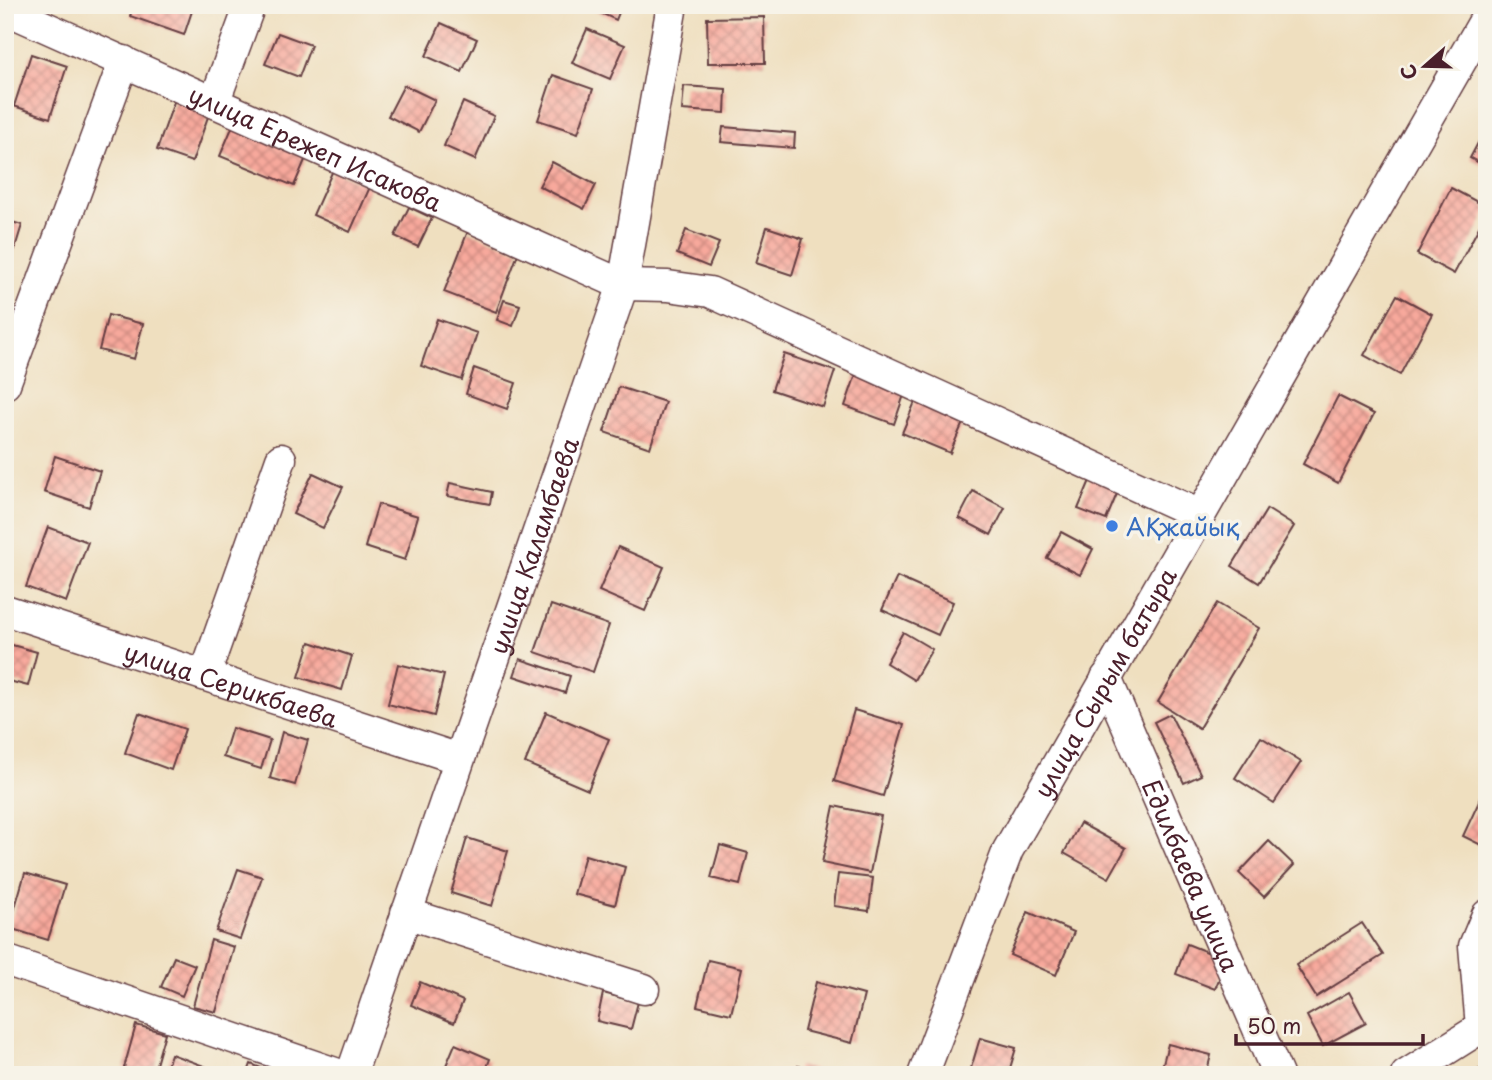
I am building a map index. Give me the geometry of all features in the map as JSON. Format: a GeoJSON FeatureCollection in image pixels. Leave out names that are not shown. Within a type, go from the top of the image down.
{"type":"FeatureCollection","features":[{"type":"Feature","properties":{"kind":"street"},"geometry":{"type":"LineString","coordinates":[[214,103],[250,5]]}},
{"type":"Feature","properties":{"kind":"street","name":"улица Каламбаева"},"geometry":{"type":"LineString","coordinates":[[351,1075],[624,285],[672,5]]}},
{"type":"Feature","properties":{"kind":"street","name":"улица Ережеп Исакова"},"geometry":{"type":"LineString","coordinates":[[5,9],[624,285]]}},
{"type":"Feature","properties":{"kind":"street","name":"улица Сырым батыра"},"geometry":{"type":"LineString","coordinates":[[922,1075],[1008,850],[1487,16]]}},
{"type":"Feature","properties":{"kind":"street"},"geometry":{"type":"LineString","coordinates":[[5,384],[124,61]]}},
{"type":"Feature","properties":{"kind":"street"},"geometry":{"type":"LineString","coordinates":[[624,285],[668,286],[710,292],[1200,515]]}},
{"type":"Feature","properties":{"kind":"street"},"geometry":{"type":"LineString","coordinates":[[205,676],[281,459]]}},
{"type":"Feature","properties":{"kind":"street","name":"улица Серикбаева"},"geometry":{"type":"LineString","coordinates":[[5,610],[459,759]]}},
{"type":"Feature","properties":{"kind":"street","name":"Едилбаева улица"},"geometry":{"type":"LineString","coordinates":[[1107,678],[1278,1075]]}},
{"type":"Feature","properties":{"kind":"street"},"geometry":{"type":"LineString","coordinates":[[406,913],[644,989]]}},
{"type":"Feature","properties":{"kind":"street"},"geometry":{"type":"LineString","coordinates":[[1406,1075],[1484,1026],[1474,946],[1487,915]]}},
{"type":"Feature","properties":{"kind":"street"},"geometry":{"type":"LineString","coordinates":[[5,960],[341,1075]]}},
{"type":"Feature","properties":{"kind":"building"},"geometry":{"type":"Polygon","coordinates":[[[134,5],[194,5],[184,35],[130,16],[134,5]]]}},
{"type":"Feature","properties":{"kind":"building"},"geometry":{"type":"Polygon","coordinates":[[[583,5],[622,5],[616,20],[583,5]]]}},
{"type":"Feature","properties":{"kind":"building"},"geometry":{"type":"Polygon","coordinates":[[[764,17],[765,63],[708,63],[707,18],[764,17]]]}},
{"type":"Feature","properties":{"kind":"building"},"geometry":{"type":"Polygon","coordinates":[[[441,23],[477,39],[462,72],[426,56],[441,23]]]}},
{"type":"Feature","properties":{"kind":"building"},"geometry":{"type":"Polygon","coordinates":[[[587,29],[625,45],[610,79],[572,63],[587,29]]]}},
{"type":"Feature","properties":{"kind":"building"},"geometry":{"type":"Polygon","coordinates":[[[278,33],[311,45],[299,77],[265,64],[278,33]]]}},
{"type":"Feature","properties":{"kind":"building"},"geometry":{"type":"Polygon","coordinates":[[[31,54],[67,66],[50,118],[14,106],[31,54]]]}},
{"type":"Feature","properties":{"kind":"building"},"geometry":{"type":"Polygon","coordinates":[[[553,75],[593,89],[578,133],[538,120],[553,75]]]}},
{"type":"Feature","properties":{"kind":"building"},"geometry":{"type":"Polygon","coordinates":[[[404,85],[435,100],[419,132],[388,116],[404,85]]]}},
{"type":"Feature","properties":{"kind":"building"},"geometry":{"type":"Polygon","coordinates":[[[684,86],[726,89],[725,113],[682,110],[684,86]]]}},
{"type":"Feature","properties":{"kind":"building"},"geometry":{"type":"Polygon","coordinates":[[[175,99],[210,111],[192,162],[157,150],[175,99]]]}},
{"type":"Feature","properties":{"kind":"building"},"geometry":{"type":"Polygon","coordinates":[[[463,102],[494,116],[475,160],[444,146],[463,102]]]}},
{"type":"Feature","properties":{"kind":"building"},"geometry":{"type":"Polygon","coordinates":[[[234,123],[308,153],[294,186],[220,156],[234,123]]]}},
{"type":"Feature","properties":{"kind":"building"},"geometry":{"type":"Polygon","coordinates":[[[1487,126],[1487,167],[1470,158],[1487,126]]]}},
{"type":"Feature","properties":{"kind":"building"},"geometry":{"type":"Polygon","coordinates":[[[723,127],[795,133],[794,148],[721,142],[723,127]]]}},
{"type":"Feature","properties":{"kind":"building"},"geometry":{"type":"Polygon","coordinates":[[[552,162],[596,185],[584,209],[539,186],[552,162]]]}},
{"type":"Feature","properties":{"kind":"building"},"geometry":{"type":"Polygon","coordinates":[[[333,170],[370,187],[350,232],[313,215],[333,170]]]}},
{"type":"Feature","properties":{"kind":"building"},"geometry":{"type":"Polygon","coordinates":[[[1451,188],[1487,207],[1487,212],[1454,274],[1417,254],[1451,188]]]}},
{"type":"Feature","properties":{"kind":"building"},"geometry":{"type":"Polygon","coordinates":[[[409,207],[432,218],[418,247],[395,236],[409,207]]]}},
{"type":"Feature","properties":{"kind":"building"},"geometry":{"type":"Polygon","coordinates":[[[5,220],[22,225],[11,261],[5,259],[5,220]]]}},
{"type":"Feature","properties":{"kind":"building"},"geometry":{"type":"Polygon","coordinates":[[[767,227],[803,239],[792,275],[756,263],[767,227]]]}},
{"type":"Feature","properties":{"kind":"building"},"geometry":{"type":"Polygon","coordinates":[[[686,230],[719,243],[709,267],[677,254],[686,230]]]}},
{"type":"Feature","properties":{"kind":"building"},"geometry":{"type":"Polygon","coordinates":[[[468,231],[519,251],[496,312],[444,292],[468,231]]]}},
{"type":"Feature","properties":{"kind":"building"},"geometry":{"type":"Polygon","coordinates":[[[1397,295],[1432,314],[1400,375],[1364,355],[1397,295]]]}},
{"type":"Feature","properties":{"kind":"building"},"geometry":{"type":"Polygon","coordinates":[[[504,300],[520,305],[513,326],[497,320],[504,300]]]}},
{"type":"Feature","properties":{"kind":"building"},"geometry":{"type":"Polygon","coordinates":[[[108,315],[143,324],[134,359],[99,350],[108,315]]]}},
{"type":"Feature","properties":{"kind":"building"},"geometry":{"type":"Polygon","coordinates":[[[437,319],[477,333],[462,380],[421,366],[437,319]]]}},
{"type":"Feature","properties":{"kind":"building"},"geometry":{"type":"Polygon","coordinates":[[[784,354],[835,371],[823,407],[772,390],[784,354]]]}},
{"type":"Feature","properties":{"kind":"building"},"geometry":{"type":"Polygon","coordinates":[[[859,366],[908,383],[894,424],[845,406],[859,366]]]}},
{"type":"Feature","properties":{"kind":"building"},"geometry":{"type":"Polygon","coordinates":[[[474,368],[516,383],[507,409],[466,394],[474,368]]]}},
{"type":"Feature","properties":{"kind":"building"},"geometry":{"type":"Polygon","coordinates":[[[619,387],[665,402],[650,448],[604,432],[619,387]]]}},
{"type":"Feature","properties":{"kind":"building"},"geometry":{"type":"Polygon","coordinates":[[[1338,396],[1374,414],[1338,483],[1303,464],[1338,396]]]}},
{"type":"Feature","properties":{"kind":"building"},"geometry":{"type":"Polygon","coordinates":[[[917,397],[965,418],[950,453],[902,433],[917,397]]]}},
{"type":"Feature","properties":{"kind":"building"},"geometry":{"type":"Polygon","coordinates":[[[55,456],[100,471],[89,507],[44,492],[55,456]]]}},
{"type":"Feature","properties":{"kind":"building"},"geometry":{"type":"Polygon","coordinates":[[[313,473],[343,487],[323,528],[293,514],[313,473]]]}},
{"type":"Feature","properties":{"kind":"building"},"geometry":{"type":"Polygon","coordinates":[[[1091,478],[1119,489],[1106,520],[1078,509],[1091,478]]]}},
{"type":"Feature","properties":{"kind":"building"},"geometry":{"type":"Polygon","coordinates":[[[450,483],[492,492],[490,504],[447,496],[450,483]]]}},
{"type":"Feature","properties":{"kind":"building"},"geometry":{"type":"Polygon","coordinates":[[[973,491],[1005,508],[991,535],[959,518],[973,491]]]}},
{"type":"Feature","properties":{"kind":"building"},"geometry":{"type":"Polygon","coordinates":[[[378,504],[418,516],[405,560],[365,547],[378,504]]]}},
{"type":"Feature","properties":{"kind":"building"},"geometry":{"type":"Polygon","coordinates":[[[1267,509],[1294,526],[1259,583],[1232,566],[1267,509]]]}},
{"type":"Feature","properties":{"kind":"building"},"geometry":{"type":"Polygon","coordinates":[[[48,527],[88,542],[66,602],[26,587],[48,527]]]}},
{"type":"Feature","properties":{"kind":"building"},"geometry":{"type":"Polygon","coordinates":[[[1061,532],[1093,549],[1080,575],[1047,558],[1061,532]]]}},
{"type":"Feature","properties":{"kind":"building"},"geometry":{"type":"Polygon","coordinates":[[[618,547],[664,567],[645,611],[599,591],[618,547]]]}},
{"type":"Feature","properties":{"kind":"building"},"geometry":{"type":"Polygon","coordinates":[[[897,577],[953,602],[938,635],[882,610],[897,577]]]}},
{"type":"Feature","properties":{"kind":"building"},"geometry":{"type":"Polygon","coordinates":[[[1217,603],[1259,628],[1199,728],[1158,702],[1217,603]]]}},
{"type":"Feature","properties":{"kind":"building"},"geometry":{"type":"Polygon","coordinates":[[[551,605],[609,625],[593,672],[535,652],[551,605]]]}},
{"type":"Feature","properties":{"kind":"building"},"geometry":{"type":"Polygon","coordinates":[[[903,632],[932,649],[914,680],[886,663],[903,632]]]}},
{"type":"Feature","properties":{"kind":"building"},"geometry":{"type":"Polygon","coordinates":[[[310,642],[352,656],[342,690],[299,677],[310,642]]]}},
{"type":"Feature","properties":{"kind":"building"},"geometry":{"type":"Polygon","coordinates":[[[5,643],[37,652],[28,686],[5,680],[5,643]]]}},
{"type":"Feature","properties":{"kind":"building"},"geometry":{"type":"Polygon","coordinates":[[[520,659],[570,676],[565,693],[514,676],[520,659]]]}},
{"type":"Feature","properties":{"kind":"building"},"geometry":{"type":"Polygon","coordinates":[[[398,664],[444,675],[434,716],[388,704],[398,664]]]}},
{"type":"Feature","properties":{"kind":"building"},"geometry":{"type":"Polygon","coordinates":[[[854,710],[904,725],[883,796],[834,781],[854,710]]]}},
{"type":"Feature","properties":{"kind":"building"},"geometry":{"type":"Polygon","coordinates":[[[546,712],[609,739],[588,790],[525,763],[546,712]]]}},
{"type":"Feature","properties":{"kind":"building"},"geometry":{"type":"Polygon","coordinates":[[[139,713],[185,729],[171,770],[125,753],[139,713]]]}},
{"type":"Feature","properties":{"kind":"building"},"geometry":{"type":"Polygon","coordinates":[[[1170,714],[1201,775],[1184,783],[1154,722],[1170,714]]]}},
{"type":"Feature","properties":{"kind":"building"},"geometry":{"type":"Polygon","coordinates":[[[232,728],[270,740],[261,769],[223,757],[232,728]]]}},
{"type":"Feature","properties":{"kind":"building"},"geometry":{"type":"Polygon","coordinates":[[[282,732],[308,740],[295,785],[270,778],[282,732]]]}},
{"type":"Feature","properties":{"kind":"building"},"geometry":{"type":"Polygon","coordinates":[[[1261,737],[1301,762],[1274,803],[1235,778],[1261,737]]]}},
{"type":"Feature","properties":{"kind":"building"},"geometry":{"type":"Polygon","coordinates":[[[1483,793],[1487,795],[1487,848],[1463,836],[1483,793]]]}},
{"type":"Feature","properties":{"kind":"building"},"geometry":{"type":"Polygon","coordinates":[[[834,806],[881,816],[870,873],[822,863],[834,806]]]}},
{"type":"Feature","properties":{"kind":"building"},"geometry":{"type":"Polygon","coordinates":[[[1080,823],[1126,848],[1109,878],[1064,853],[1080,823]]]}},
{"type":"Feature","properties":{"kind":"building"},"geometry":{"type":"Polygon","coordinates":[[[467,838],[508,851],[492,906],[451,893],[467,838]]]}},
{"type":"Feature","properties":{"kind":"building"},"geometry":{"type":"Polygon","coordinates":[[[1269,841],[1294,865],[1264,897],[1239,873],[1269,841]]]}},
{"type":"Feature","properties":{"kind":"building"},"geometry":{"type":"Polygon","coordinates":[[[720,845],[748,853],[740,885],[711,878],[720,845]]]}},
{"type":"Feature","properties":{"kind":"building"},"geometry":{"type":"Polygon","coordinates":[[[585,855],[625,867],[615,905],[574,894],[585,855]]]}},
{"type":"Feature","properties":{"kind":"building"},"geometry":{"type":"Polygon","coordinates":[[[238,869],[262,877],[240,939],[216,931],[238,869]]]}},
{"type":"Feature","properties":{"kind":"building"},"geometry":{"type":"Polygon","coordinates":[[[25,873],[65,885],[48,940],[9,928],[25,873]]]}},
{"type":"Feature","properties":{"kind":"building"},"geometry":{"type":"Polygon","coordinates":[[[838,874],[873,878],[869,911],[834,906],[838,874]]]}},
{"type":"Feature","properties":{"kind":"building"},"geometry":{"type":"Polygon","coordinates":[[[1028,912],[1074,932],[1056,975],[1010,955],[1028,912]]]}},
{"type":"Feature","properties":{"kind":"building"},"geometry":{"type":"Polygon","coordinates":[[[1362,923],[1383,955],[1316,997],[1296,965],[1362,923]]]}},
{"type":"Feature","properties":{"kind":"building"},"geometry":{"type":"Polygon","coordinates":[[[211,940],[234,947],[216,1012],[193,1006],[211,940]]]}},
{"type":"Feature","properties":{"kind":"building"},"geometry":{"type":"Polygon","coordinates":[[[1187,944],[1227,960],[1215,989],[1176,974],[1187,944]]]}},
{"type":"Feature","properties":{"kind":"building"},"geometry":{"type":"Polygon","coordinates":[[[174,957],[195,965],[182,996],[161,987],[174,957]]]}},
{"type":"Feature","properties":{"kind":"building"},"geometry":{"type":"Polygon","coordinates":[[[708,960],[742,968],[731,1014],[697,1006],[708,960]]]}},
{"type":"Feature","properties":{"kind":"building"},"geometry":{"type":"Polygon","coordinates":[[[420,982],[463,1001],[454,1023],[411,1005],[420,982]]]}},
{"type":"Feature","properties":{"kind":"building"},"geometry":{"type":"Polygon","coordinates":[[[816,982],[864,995],[852,1043],[804,1031],[816,982]]]}},
{"type":"Feature","properties":{"kind":"building"},"geometry":{"type":"Polygon","coordinates":[[[1349,992],[1366,1023],[1323,1046],[1307,1016],[1349,992]]]}},
{"type":"Feature","properties":{"kind":"building"},"geometry":{"type":"Polygon","coordinates":[[[603,993],[638,1002],[631,1029],[597,1021],[603,993]]]}},
{"type":"Feature","properties":{"kind":"building"},"geometry":{"type":"Polygon","coordinates":[[[136,1025],[165,1033],[153,1075],[122,1075],[136,1025]]]}},
{"type":"Feature","properties":{"kind":"building"},"geometry":{"type":"Polygon","coordinates":[[[980,1038],[1016,1048],[1008,1075],[969,1075],[980,1038]]]}},
{"type":"Feature","properties":{"kind":"building"},"geometry":{"type":"Polygon","coordinates":[[[455,1044],[490,1059],[484,1075],[442,1075],[455,1044]]]}},
{"type":"Feature","properties":{"kind":"building"},"geometry":{"type":"Polygon","coordinates":[[[1168,1044],[1211,1055],[1206,1075],[1160,1075],[1168,1044]]]}},
{"type":"Feature","properties":{"kind":"building"},"geometry":{"type":"Polygon","coordinates":[[[171,1054],[215,1070],[213,1075],[164,1075],[171,1054]]]}},
{"type":"Feature","properties":{"kind":"building"},"geometry":{"type":"Polygon","coordinates":[[[251,1064],[278,1075],[247,1075],[251,1064]]]}},
{"type":"Feature","properties":{"kind":"building"},"geometry":{"type":"Polygon","coordinates":[[[798,1066],[834,1074],[834,1075],[796,1075],[798,1066]]]}},
{"type":"Feature","properties":{"kind":"building"},"geometry":{"type":"Polygon","coordinates":[[[1487,1066],[1487,1075],[1466,1075],[1487,1066]]]}},
{"type":"Feature","properties":{"kind":"place","name":"АҚжайық"},"geometry":{"type":"Point","coordinates":[1112,526]}}]}
